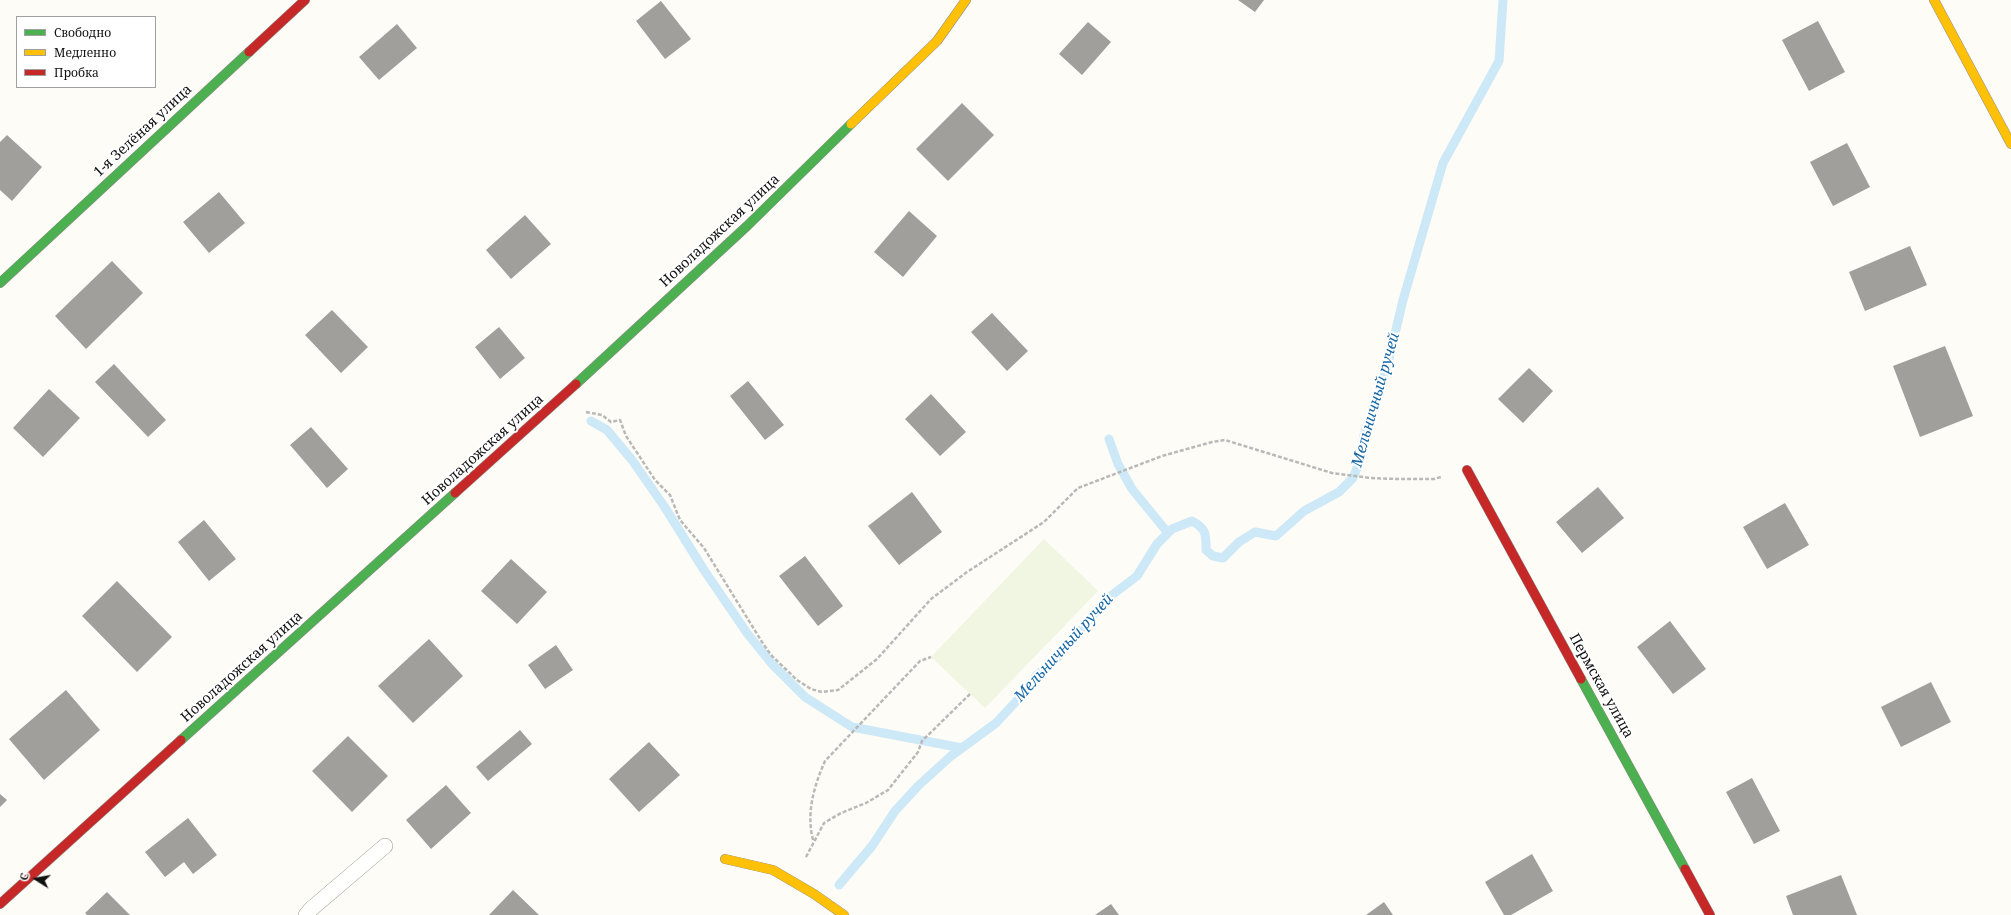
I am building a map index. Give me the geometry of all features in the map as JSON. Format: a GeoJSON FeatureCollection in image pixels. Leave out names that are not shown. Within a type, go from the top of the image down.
{"type":"FeatureCollection","features":[{"type":"Feature","properties":{"kind":"street","name":"1-я Зелёная улица"},"geometry":{"type":"LineString","coordinates":[[0,283],[305,0]]}},
{"type":"Feature","properties":{"kind":"street","name":"Новоладожская улица"},"geometry":{"type":"LineString","coordinates":[[0,904],[561,398],[747,226],[937,41],[966,0]]}},
{"type":"Feature","properties":{"kind":"street"},"geometry":{"type":"LineString","coordinates":[[1934,0],[2011,144]]}},
{"type":"Feature","properties":{"kind":"street","name":"Пермская улица"},"geometry":{"type":"LineString","coordinates":[[1467,470],[1710,915]]}},
{"type":"Feature","properties":{"kind":"street"},"geometry":{"type":"LineString","coordinates":[[725,859],[773,870],[844,915]]}},
{"type":"Feature","properties":{"kind":"lane"},"geometry":{"type":"LineString","coordinates":[[306,915],[311,909],[385,846]]}},
{"type":"Feature","properties":{"kind":"path"},"geometry":{"type":"LineString","coordinates":[[581,413],[602,415],[611,422],[620,420],[626,436],[655,480],[670,495],[680,520],[704,548],[762,642],[772,655],[797,680],[811,689],[822,692],[838,690],[877,659],[931,599],[967,572],[1044,522],[1078,488],[1162,456],[1212,442],[1225,440],[1332,473],[1370,478],[1434,479],[1467,470]]}},
{"type":"Feature","properties":{"kind":"path"},"geometry":{"type":"LineString","coordinates":[[814,840],[809,826],[816,781],[825,761],[860,726],[920,661],[931,656]]}},
{"type":"Feature","properties":{"kind":"path"},"geometry":{"type":"LineString","coordinates":[[795,883],[814,840],[824,823],[841,813],[866,803],[888,790],[918,752],[922,741],[970,694]]}},
{"type":"Feature","properties":{"kind":"green space"},"geometry":{"type":"Polygon","coordinates":[[[1044,539],[1098,591],[985,708],[931,657],[1044,539]]]}},
{"type":"Feature","properties":{"kind":"building"},"geometry":{"type":"Polygon","coordinates":[[[1238,0],[1264,0],[1255,12],[1238,0]]]}},
{"type":"Feature","properties":{"kind":"building"},"geometry":{"type":"Polygon","coordinates":[[[661,1],[691,39],[665,59],[636,21],[661,1]]]}},
{"type":"Feature","properties":{"kind":"building"},"geometry":{"type":"Polygon","coordinates":[[[1818,21],[1845,72],[1809,91],[1782,40],[1818,21]]]}},
{"type":"Feature","properties":{"kind":"building"},"geometry":{"type":"Polygon","coordinates":[[[1088,22],[1111,42],[1082,75],[1059,54],[1088,22]]]}},
{"type":"Feature","properties":{"kind":"building"},"geometry":{"type":"Polygon","coordinates":[[[397,24],[417,48],[379,80],[359,57],[397,24]]]}},
{"type":"Feature","properties":{"kind":"building"},"geometry":{"type":"Polygon","coordinates":[[[962,103],[994,135],[948,181],[916,149],[962,103]]]}},
{"type":"Feature","properties":{"kind":"building"},"geometry":{"type":"Polygon","coordinates":[[[7,135],[42,167],[12,201],[0,190],[0,142],[7,135]]]}},
{"type":"Feature","properties":{"kind":"building"},"geometry":{"type":"Polygon","coordinates":[[[1847,143],[1870,187],[1833,206],[1810,162],[1847,143]]]}},
{"type":"Feature","properties":{"kind":"building"},"geometry":{"type":"Polygon","coordinates":[[[219,192],[245,223],[209,253],[183,222],[219,192]]]}},
{"type":"Feature","properties":{"kind":"building"},"geometry":{"type":"Polygon","coordinates":[[[909,211],[937,236],[903,277],[874,252],[909,211]]]}},
{"type":"Feature","properties":{"kind":"building"},"geometry":{"type":"Polygon","coordinates":[[[525,215],[551,244],[511,279],[486,250],[525,215]]]}},
{"type":"Feature","properties":{"kind":"building"},"geometry":{"type":"Polygon","coordinates":[[[1910,246],[1927,285],[1865,311],[1849,272],[1910,246]]]}},
{"type":"Feature","properties":{"kind":"building"},"geometry":{"type":"Polygon","coordinates":[[[112,261],[143,293],[86,349],[55,316],[112,261]]]}},
{"type":"Feature","properties":{"kind":"building"},"geometry":{"type":"Polygon","coordinates":[[[332,310],[368,347],[341,373],[305,335],[332,310]]]}},
{"type":"Feature","properties":{"kind":"building"},"geometry":{"type":"Polygon","coordinates":[[[992,313],[1028,351],[1007,371],[971,332],[992,313]]]}},
{"type":"Feature","properties":{"kind":"building"},"geometry":{"type":"Polygon","coordinates":[[[499,327],[525,358],[500,379],[475,347],[499,327]]]}},
{"type":"Feature","properties":{"kind":"building"},"geometry":{"type":"Polygon","coordinates":[[[1945,346],[1973,416],[1920,437],[1893,366],[1945,346]]]}},
{"type":"Feature","properties":{"kind":"building"},"geometry":{"type":"Polygon","coordinates":[[[114,364],[166,420],[148,437],[95,382],[114,364]]]}},
{"type":"Feature","properties":{"kind":"building"},"geometry":{"type":"Polygon","coordinates":[[[1529,368],[1553,391],[1523,423],[1498,399],[1529,368]]]}},
{"type":"Feature","properties":{"kind":"building"},"geometry":{"type":"Polygon","coordinates":[[[748,381],[784,425],[765,440],[730,396],[748,381]]]}},
{"type":"Feature","properties":{"kind":"building"},"geometry":{"type":"Polygon","coordinates":[[[49,389],[80,418],[43,457],[13,428],[49,389]]]}},
{"type":"Feature","properties":{"kind":"building"},"geometry":{"type":"Polygon","coordinates":[[[931,394],[966,432],[940,456],[905,419],[931,394]]]}},
{"type":"Feature","properties":{"kind":"building"},"geometry":{"type":"Polygon","coordinates":[[[311,427],[348,469],[327,488],[290,445],[311,427]]]}},
{"type":"Feature","properties":{"kind":"building"},"geometry":{"type":"Polygon","coordinates":[[[1598,487],[1624,518],[1582,553],[1556,522],[1598,487]]]}},
{"type":"Feature","properties":{"kind":"building"},"geometry":{"type":"Polygon","coordinates":[[[912,492],[942,532],[899,565],[868,526],[912,492]]]}},
{"type":"Feature","properties":{"kind":"building"},"geometry":{"type":"Polygon","coordinates":[[[1785,503],[1809,545],[1767,569],[1743,527],[1785,503]]]}},
{"type":"Feature","properties":{"kind":"building"},"geometry":{"type":"Polygon","coordinates":[[[204,520],[236,559],[209,581],[178,542],[204,520]]]}},
{"type":"Feature","properties":{"kind":"building"},"geometry":{"type":"Polygon","coordinates":[[[805,556],[843,606],[818,626],[779,576],[805,556]]]}},
{"type":"Feature","properties":{"kind":"building"},"geometry":{"type":"Polygon","coordinates":[[[511,559],[547,592],[517,624],[481,591],[511,559]]]}},
{"type":"Feature","properties":{"kind":"building"},"geometry":{"type":"Polygon","coordinates":[[[117,581],[172,637],[137,672],[82,616],[117,581]]]}},
{"type":"Feature","properties":{"kind":"building"},"geometry":{"type":"Polygon","coordinates":[[[1670,621],[1706,669],[1673,694],[1637,647],[1670,621]]]}},
{"type":"Feature","properties":{"kind":"building"},"geometry":{"type":"Polygon","coordinates":[[[429,639],[463,676],[413,723],[378,686],[429,639]]]}},
{"type":"Feature","properties":{"kind":"building"},"geometry":{"type":"Polygon","coordinates":[[[556,645],[573,670],[545,689],[528,665],[556,645]]]}},
{"type":"Feature","properties":{"kind":"building"},"geometry":{"type":"Polygon","coordinates":[[[1931,682],[1951,722],[1901,747],[1881,707],[1931,682]]]}},
{"type":"Feature","properties":{"kind":"building"},"geometry":{"type":"Polygon","coordinates":[[[66,690],[100,730],[44,780],[9,739],[66,690]]]}},
{"type":"Feature","properties":{"kind":"building"},"geometry":{"type":"Polygon","coordinates":[[[520,730],[532,744],[488,781],[476,767],[520,730]]]}},
{"type":"Feature","properties":{"kind":"building"},"geometry":{"type":"Polygon","coordinates":[[[348,736],[388,776],[352,812],[312,771],[348,736]]]}},
{"type":"Feature","properties":{"kind":"building"},"geometry":{"type":"Polygon","coordinates":[[[649,742],[680,775],[639,812],[609,779],[649,742]]]}},
{"type":"Feature","properties":{"kind":"building"},"geometry":{"type":"Polygon","coordinates":[[[1752,778],[1780,831],[1754,844],[1726,792],[1752,778]]]}},
{"type":"Feature","properties":{"kind":"building"},"geometry":{"type":"Polygon","coordinates":[[[446,785],[471,813],[431,849],[406,820],[446,785]]]}},
{"type":"Feature","properties":{"kind":"building"},"geometry":{"type":"Polygon","coordinates":[[[0,794],[7,800],[0,807],[0,794]]]}},
{"type":"Feature","properties":{"kind":"building"},"geometry":{"type":"Polygon","coordinates":[[[188,818],[217,855],[193,874],[184,862],[165,877],[145,852],[188,818]]]}},
{"type":"Feature","properties":{"kind":"building"},"geometry":{"type":"Polygon","coordinates":[[[1532,854],[1553,891],[1511,915],[1504,915],[1485,882],[1532,854]]]}},
{"type":"Feature","properties":{"kind":"building"},"geometry":{"type":"Polygon","coordinates":[[[1841,875],[1857,915],[1793,915],[1786,896],[1841,875]]]}},
{"type":"Feature","properties":{"kind":"building"},"geometry":{"type":"Polygon","coordinates":[[[513,890],[539,915],[489,915],[513,890]]]}},
{"type":"Feature","properties":{"kind":"building"},"geometry":{"type":"Polygon","coordinates":[[[107,892],[130,915],[87,915],[85,913],[107,892]]]}},
{"type":"Feature","properties":{"kind":"building"},"geometry":{"type":"Polygon","coordinates":[[[1384,902],[1393,915],[1366,915],[1384,902]]]}},
{"type":"Feature","properties":{"kind":"building"},"geometry":{"type":"Polygon","coordinates":[[[1111,904],[1119,915],[1095,915],[1111,904]]]}},
{"type":"Feature","properties":{"kind":"waterway","name":"Мельничный ручей"},"geometry":{"type":"LineString","coordinates":[[839,885],[872,846],[895,811],[918,786],[951,756],[996,723],[1024,693],[1037,675],[1059,656],[1097,610],[1112,595],[1137,576],[1157,544],[1172,529],[1192,521],[1201,527],[1205,533],[1206,550],[1213,556],[1223,558],[1239,542],[1255,532],[1276,536],[1304,511],[1339,492],[1353,478],[1360,461],[1364,435],[1388,363],[1403,300],[1443,163],[1499,61],[1503,0]]}},
{"type":"Feature","properties":{"kind":"waterway"},"geometry":{"type":"LineString","coordinates":[[591,421],[607,430],[632,460],[747,633],[772,664],[805,697],[852,727],[962,748]]}},
{"type":"Feature","properties":{"kind":"waterway"},"geometry":{"type":"LineString","coordinates":[[1109,439],[1118,464],[1132,489],[1168,533]]}},
{"type":"Feature","properties":{"kind":"traffic: fast"},"geometry":{"type":"LineString","coordinates":[[0,283],[249,52]]}},
{"type":"Feature","properties":{"kind":"traffic: fast"},"geometry":{"type":"LineString","coordinates":[[576,384],[747,226],[851,124]]}},
{"type":"Feature","properties":{"kind":"traffic: fast"},"geometry":{"type":"LineString","coordinates":[[181,740],[455,493]]}},
{"type":"Feature","properties":{"kind":"traffic: fast"},"geometry":{"type":"LineString","coordinates":[[1581,679],[1685,869]]}},
{"type":"Feature","properties":{"kind":"traffic: slow"},"geometry":{"type":"LineString","coordinates":[[851,124],[937,41],[966,0]]}},
{"type":"Feature","properties":{"kind":"traffic: slow"},"geometry":{"type":"LineString","coordinates":[[1934,0],[2011,144]]}},
{"type":"Feature","properties":{"kind":"traffic: slow"},"geometry":{"type":"LineString","coordinates":[[725,859],[773,870],[814,894],[844,915]]}},
{"type":"Feature","properties":{"kind":"traffic: jam"},"geometry":{"type":"LineString","coordinates":[[249,52],[305,0]]}},
{"type":"Feature","properties":{"kind":"traffic: jam"},"geometry":{"type":"LineString","coordinates":[[455,493],[576,384]]}},
{"type":"Feature","properties":{"kind":"traffic: jam"},"geometry":{"type":"LineString","coordinates":[[1467,470],[1581,679]]}},
{"type":"Feature","properties":{"kind":"traffic: jam"},"geometry":{"type":"LineString","coordinates":[[0,904],[181,740]]}},
{"type":"Feature","properties":{"kind":"traffic: jam"},"geometry":{"type":"LineString","coordinates":[[1685,869],[1710,915]]}}]}
